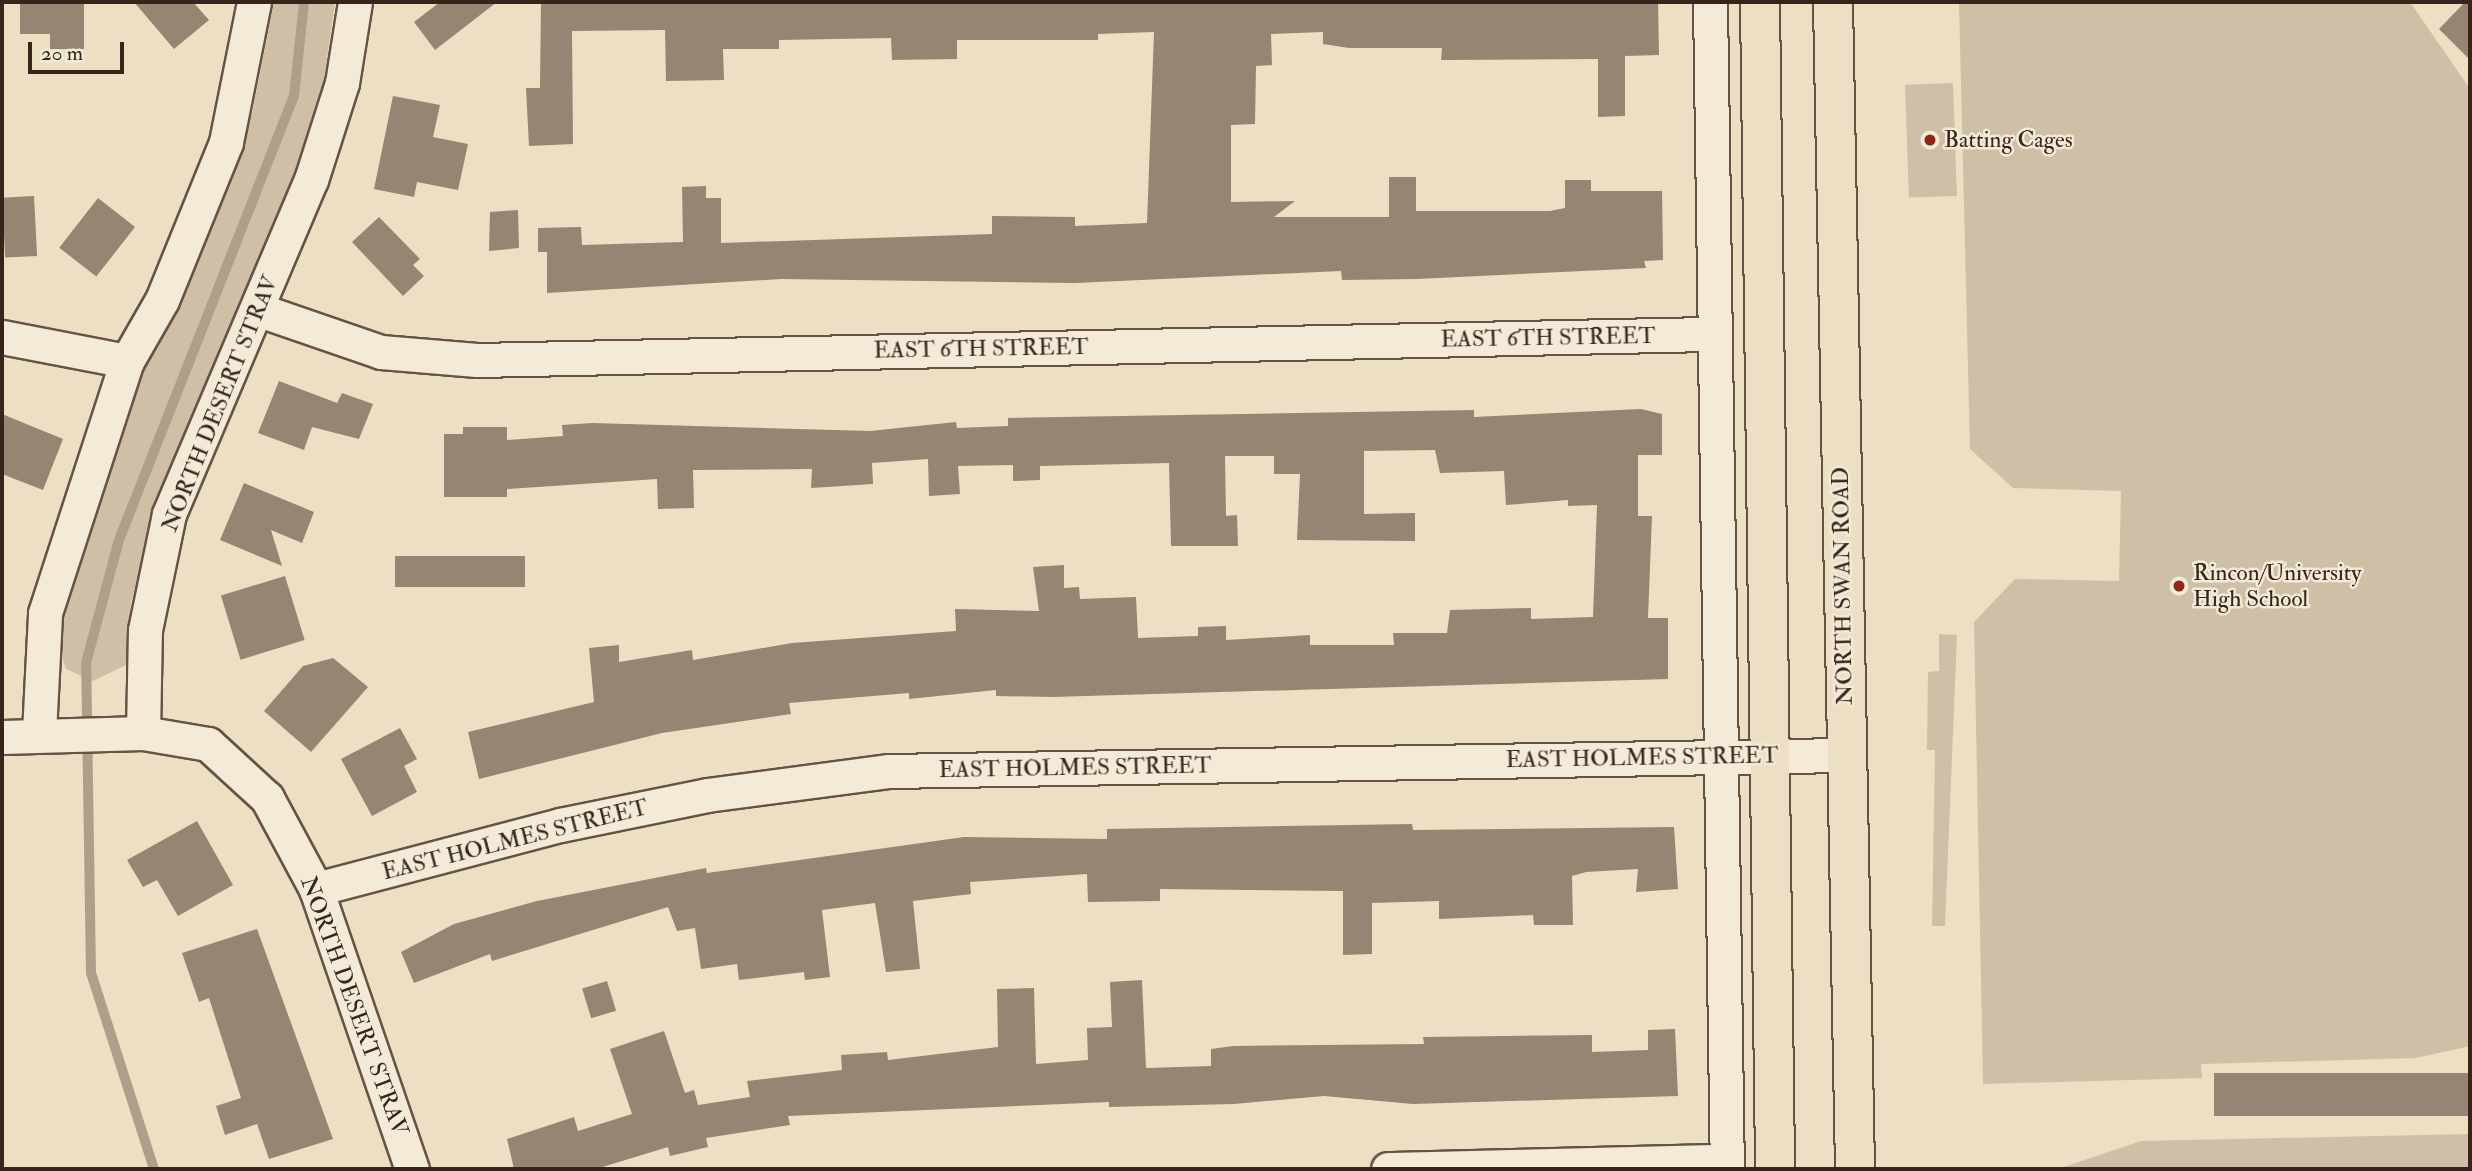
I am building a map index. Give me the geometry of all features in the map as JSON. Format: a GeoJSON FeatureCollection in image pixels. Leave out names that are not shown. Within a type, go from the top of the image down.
{"type":"FeatureCollection","features":[{"type":"Feature","properties":{"kind":"main road"},"geometry":{"type":"LineString","coordinates":[[1760,2],[1775,1169]]}},
{"type":"Feature","properties":{"kind":"main road","name":"NORTH SWAN ROAD"},"geometry":{"type":"LineString","coordinates":[[1833,2],[1855,1169]]}},
{"type":"Feature","properties":{"kind":"street"},"geometry":{"type":"LineString","coordinates":[[39,733],[44,613],[127,361],[162,300],[226,142],[254,2]]}},
{"type":"Feature","properties":{"kind":"street","name":"NORTH DESERT STRAV"},"geometry":{"type":"LineString","coordinates":[[355,2],[342,83],[259,310],[169,514],[145,630],[143,733],[208,744],[267,798],[316,889],[412,1169]]}},
{"type":"Feature","properties":{"kind":"street"},"geometry":{"type":"LineString","coordinates":[[1388,1169],[1727,1165],[1710,334],[1710,2]]}},
{"type":"Feature","properties":{"kind":"street","name":"EAST 6TH STREET"},"geometry":{"type":"LineString","coordinates":[[259,310],[381,352],[477,360],[1710,334]]}},
{"type":"Feature","properties":{"kind":"street"},"geometry":{"type":"LineString","coordinates":[[2,337],[127,361]]}},
{"type":"Feature","properties":{"kind":"street"},"geometry":{"type":"LineString","coordinates":[[2,737],[39,733],[143,733]]}},
{"type":"Feature","properties":{"kind":"street","name":"EAST HOLMES STREET"},"geometry":{"type":"LineString","coordinates":[[316,889],[560,825],[707,795],[889,771],[1846,755]]}},
{"type":"Feature","properties":{"kind":"shaded area"},"geometry":{"type":"Polygon","coordinates":[[[274,2],[335,2],[321,101],[250,293],[157,511],[131,602],[128,664],[93,681],[66,669],[56,640],[76,546],[137,379],[193,266],[252,114],[274,2]]]}},
{"type":"Feature","properties":{"kind":"shaded area","name":"Rincon/University High School"},"geometry":{"type":"Polygon","coordinates":[[[1959,2],[2410,2],[2470,89],[2470,1046],[2416,1058],[2201,1064],[2202,1078],[1983,1084],[1974,622],[2015,579],[2119,581],[2121,491],[2013,488],[1970,449],[1959,2]]]}},
{"type":"Feature","properties":{"kind":"shaded area","name":"Batting Cages"},"geometry":{"type":"Polygon","coordinates":[[[1953,83],[1957,196],[1909,198],[1905,85],[1953,83]]]}},
{"type":"Feature","properties":{"kind":"shaded area"},"geometry":{"type":"Polygon","coordinates":[[[1939,634],[1957,635],[1945,926],[1932,926],[1935,750],[1927,750],[1928,672],[1939,671],[1939,634]]]}},
{"type":"Feature","properties":{"kind":"shaded area"},"geometry":{"type":"Polygon","coordinates":[[[2470,1134],[2470,1169],[2058,1169],[2141,1141],[2470,1134]]]}},
{"type":"Feature","properties":{"kind":"building"},"geometry":{"type":"Polygon","coordinates":[[[20,2],[84,2],[84,49],[50,49],[50,34],[20,34],[20,2]]]}},
{"type":"Feature","properties":{"kind":"building"},"geometry":{"type":"Polygon","coordinates":[[[134,2],[193,2],[209,20],[174,49],[134,2]]]}},
{"type":"Feature","properties":{"kind":"building"},"geometry":{"type":"Polygon","coordinates":[[[440,2],[497,2],[435,50],[414,22],[440,2]]]}},
{"type":"Feature","properties":{"kind":"building"},"geometry":{"type":"Polygon","coordinates":[[[541,2],[1658,2],[1659,55],[1625,56],[1625,116],[1598,117],[1598,59],[1441,60],[1442,48],[1349,48],[1323,44],[1323,32],[1271,34],[1272,65],[1256,66],[1255,124],[1231,125],[1231,202],[1295,201],[1274,217],[1389,217],[1389,177],[1416,177],[1416,211],[1550,211],[1565,208],[1565,180],[1591,180],[1591,191],[1662,191],[1663,260],[1644,261],[1646,268],[1417,279],[1342,280],[1341,271],[1075,283],[781,279],[547,293],[547,252],[538,252],[538,228],[581,227],[582,245],[683,242],[682,187],[706,186],[706,198],[721,198],[721,243],[992,234],[992,216],[1075,217],[1075,226],[1147,223],[1154,32],[1098,34],[1098,40],[957,40],[957,59],[892,60],[891,38],[779,40],[779,49],[723,49],[724,80],[666,81],[665,30],[572,31],[573,144],[529,146],[526,88],[540,88],[541,2]]]}},
{"type":"Feature","properties":{"kind":"building"},"geometry":{"type":"Polygon","coordinates":[[[2465,2],[2470,2],[2470,60],[2439,29],[2465,2]]]}},
{"type":"Feature","properties":{"kind":"building"},"geometry":{"type":"Polygon","coordinates":[[[393,96],[440,105],[433,137],[468,144],[458,190],[417,182],[414,197],[374,189],[393,96]]]}},
{"type":"Feature","properties":{"kind":"building"},"geometry":{"type":"Polygon","coordinates":[[[34,196],[37,256],[5,258],[2,198],[34,196]]]}},
{"type":"Feature","properties":{"kind":"building"},"geometry":{"type":"Polygon","coordinates":[[[98,198],[135,227],[96,277],[59,248],[98,198]]]}},
{"type":"Feature","properties":{"kind":"building"},"geometry":{"type":"Polygon","coordinates":[[[518,210],[519,248],[489,251],[490,212],[518,210]]]}},
{"type":"Feature","properties":{"kind":"building"},"geometry":{"type":"Polygon","coordinates":[[[379,217],[420,259],[413,265],[424,276],[403,296],[352,242],[379,217]]]}},
{"type":"Feature","properties":{"kind":"building"},"geometry":{"type":"Polygon","coordinates":[[[279,381],[337,403],[342,393],[373,404],[359,439],[312,427],[304,450],[258,433],[279,381]]]}},
{"type":"Feature","properties":{"kind":"building"},"geometry":{"type":"Polygon","coordinates":[[[1641,409],[1662,414],[1662,455],[1638,455],[1638,516],[1652,516],[1648,618],[1668,618],[1668,679],[1052,697],[996,696],[996,690],[909,699],[909,693],[789,703],[791,714],[662,733],[479,779],[468,732],[594,702],[589,648],[619,645],[619,662],[692,650],[693,660],[792,643],[956,631],[955,609],[1039,611],[1033,567],[1064,565],[1064,588],[1079,587],[1080,599],[1136,597],[1138,638],[1198,636],[1198,627],[1226,626],[1226,640],[1310,635],[1310,645],[1394,645],[1393,633],[1447,633],[1450,610],[1531,608],[1531,619],[1593,617],[1597,505],[1568,506],[1568,500],[1506,505],[1504,471],[1440,473],[1435,450],[1364,451],[1364,514],[1415,513],[1415,541],[1297,540],[1300,474],[1274,474],[1274,456],[1225,456],[1226,516],[1237,515],[1238,546],[1171,546],[1169,463],[1040,466],[1040,480],[1013,481],[1013,465],[958,466],[960,494],[929,496],[928,459],[872,463],[873,484],[811,488],[812,469],[693,470],[694,508],[658,509],[657,479],[507,489],[507,497],[444,497],[444,434],[463,434],[463,427],[507,427],[507,440],[563,436],[562,425],[592,423],[870,431],[956,422],[957,428],[1008,426],[1008,418],[1474,410],[1474,417],[1641,409]]]}},
{"type":"Feature","properties":{"kind":"building"},"geometry":{"type":"Polygon","coordinates":[[[2,414],[63,439],[43,490],[2,474],[2,414]]]}},
{"type":"Feature","properties":{"kind":"building"},"geometry":{"type":"Polygon","coordinates":[[[244,483],[314,512],[302,543],[271,530],[282,566],[220,540],[244,483]]]}},
{"type":"Feature","properties":{"kind":"building"},"geometry":{"type":"Polygon","coordinates":[[[395,556],[525,556],[525,587],[395,587],[395,556]]]}},
{"type":"Feature","properties":{"kind":"building"},"geometry":{"type":"Polygon","coordinates":[[[285,576],[305,640],[241,660],[221,596],[285,576]]]}},
{"type":"Feature","properties":{"kind":"building"},"geometry":{"type":"Polygon","coordinates":[[[333,658],[368,687],[311,752],[264,711],[303,666],[333,658]]]}},
{"type":"Feature","properties":{"kind":"building"},"geometry":{"type":"Polygon","coordinates":[[[400,728],[417,759],[404,766],[417,792],[372,816],[341,759],[400,728]]]}},
{"type":"Feature","properties":{"kind":"building"},"geometry":{"type":"Polygon","coordinates":[[[197,821],[233,885],[178,916],[157,880],[143,887],[127,860],[197,821]]]}},
{"type":"Feature","properties":{"kind":"building"},"geometry":{"type":"Polygon","coordinates":[[[1412,824],[1413,830],[1674,827],[1678,889],[1636,892],[1638,869],[1586,872],[1572,876],[1573,925],[1534,925],[1533,915],[1439,919],[1439,901],[1372,903],[1372,954],[1343,955],[1343,891],[1160,889],[1160,901],[1088,902],[1087,874],[970,882],[971,894],[913,901],[920,969],[886,972],[875,903],[822,910],[830,977],[805,980],[804,972],[739,980],[737,964],[701,969],[695,928],[677,931],[668,907],[492,961],[490,954],[414,983],[401,952],[454,924],[537,901],[706,868],[707,873],[964,837],[1107,839],[1107,829],[1412,824]]]}},
{"type":"Feature","properties":{"kind":"building"},"geometry":{"type":"Polygon","coordinates":[[[257,929],[333,1139],[269,1159],[257,1124],[225,1135],[216,1106],[241,1098],[209,998],[199,1002],[182,953],[257,929]]]}},
{"type":"Feature","properties":{"kind":"building"},"geometry":{"type":"Polygon","coordinates":[[[1142,980],[1146,1068],[1211,1066],[1211,1049],[1233,1046],[1424,1044],[1423,1037],[1592,1035],[1592,1052],[1648,1050],[1648,1030],[1675,1029],[1678,1096],[1413,1104],[1324,1096],[1234,1104],[1109,1107],[1109,1102],[788,1116],[790,1125],[706,1138],[708,1147],[670,1156],[668,1147],[596,1169],[514,1169],[507,1139],[574,1117],[578,1131],[632,1114],[610,1049],[664,1031],[685,1093],[694,1090],[698,1105],[750,1097],[747,1081],[842,1070],[841,1055],[887,1052],[888,1060],[998,1047],[997,989],[1034,988],[1036,1064],[1088,1060],[1087,1028],[1112,1027],[1110,982],[1142,980]]]}},
{"type":"Feature","properties":{"kind":"building"},"geometry":{"type":"Polygon","coordinates":[[[607,981],[616,1011],[591,1018],[582,989],[607,981]]]}},
{"type":"Feature","properties":{"kind":"building"},"geometry":{"type":"Polygon","coordinates":[[[2214,1073],[2470,1073],[2470,1116],[2214,1116],[2214,1073]]]}},
{"type":"Feature","properties":{"kind":"waterway"},"geometry":{"type":"LineString","coordinates":[[154,1169],[91,973],[86,663],[119,540],[294,96],[304,2]]}},
{"type":"Feature","properties":{"kind":"place","name":"Batting Cages"},"geometry":{"type":"Point","coordinates":[1930,140]}},
{"type":"Feature","properties":{"kind":"place","name":"Rincon/University High School"},"geometry":{"type":"Point","coordinates":[2179,586]}}]}
